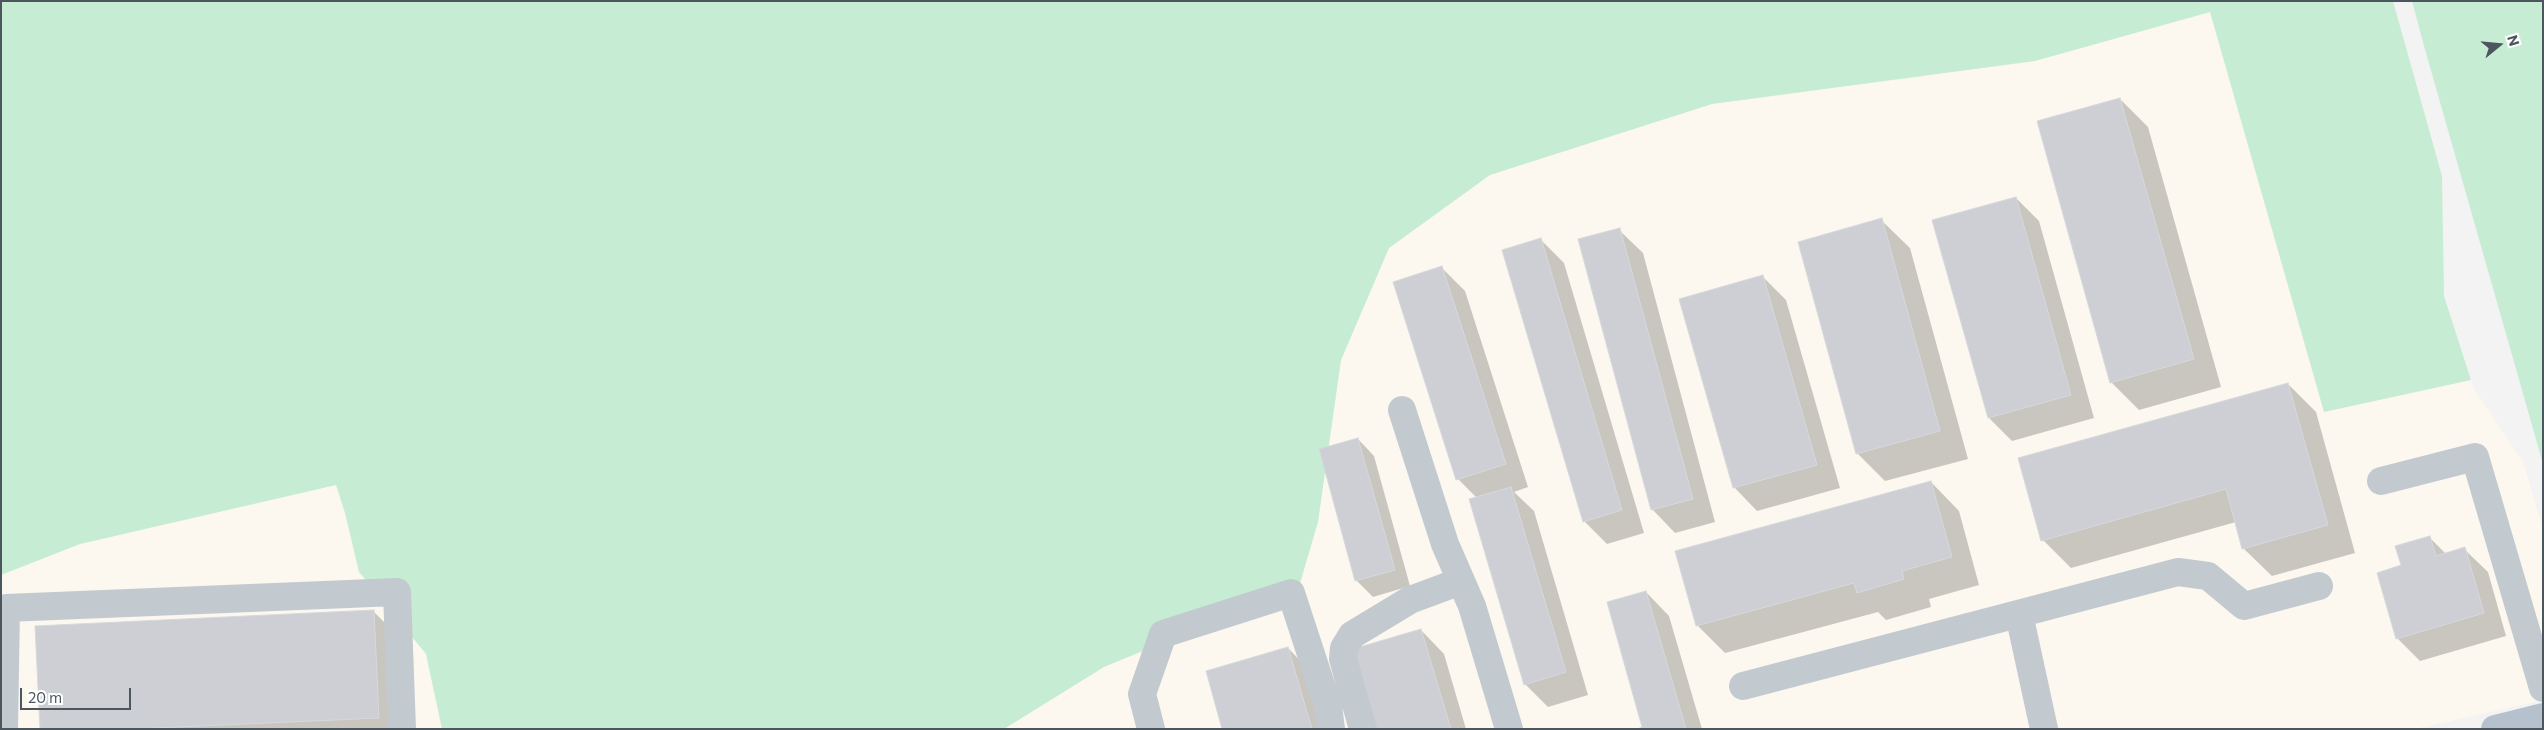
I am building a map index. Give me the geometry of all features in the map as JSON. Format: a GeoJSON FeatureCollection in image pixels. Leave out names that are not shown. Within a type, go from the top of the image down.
{"type":"FeatureCollection","features":[{"type":"Feature","properties":{"kind":"main road"},"geometry":{"type":"LineString","coordinates":[[2495,729],[2543,717]]}},
{"type":"Feature","properties":{"kind":"lane"},"geometry":{"type":"LineString","coordinates":[[1402,410],[1445,544],[1472,606],[1509,729]]}},
{"type":"Feature","properties":{"kind":"lane"},"geometry":{"type":"LineString","coordinates":[[2381,481],[2475,457],[2543,688]]}},
{"type":"Feature","properties":{"kind":"lane"},"geometry":{"type":"LineString","coordinates":[[1743,686],[2178,572],[2208,576],[2244,606],[2319,586]]}},
{"type":"Feature","properties":{"kind":"lane"},"geometry":{"type":"LineString","coordinates":[[1363,729],[1343,659],[1344,648],[1352,635],[1410,600],[1461,580]]}},
{"type":"Feature","properties":{"kind":"lane"},"geometry":{"type":"LineString","coordinates":[[4,729],[6,608],[397,592],[402,729]]}},
{"type":"Feature","properties":{"kind":"lane"},"geometry":{"type":"LineString","coordinates":[[1152,729],[1142,694],[1163,634],[1291,593],[1328,706],[1331,729]]}},
{"type":"Feature","properties":{"kind":"lane"},"geometry":{"type":"LineString","coordinates":[[2019,614],[2044,729]]}},
{"type":"Feature","properties":{"kind":"shaded area"},"geometry":{"type":"Polygon","coordinates":[[[2211,12],[2324,412],[2471,380],[2474,389],[2523,462],[2543,530],[2543,700],[2415,729],[1004,729],[1104,667],[1318,522],[1341,360],[1389,248],[1490,175],[1712,104],[2035,61],[2211,12]]]}},
{"type":"Feature","properties":{"kind":"shaded area"},"geometry":{"type":"Polygon","coordinates":[[[336,485],[345,513],[396,616],[426,654],[442,729],[1,729],[1,575],[80,544],[336,485]]]}},
{"type":"Feature","properties":{"kind":"green space"},"geometry":{"type":"Polygon","coordinates":[[[1,1],[2393,1],[2442,176],[2444,296],[2471,380],[2324,412],[2210,12],[2035,61],[1712,104],[1490,175],[1389,248],[1341,360],[1318,522],[1296,597],[1199,628],[1104,667],[1004,729],[442,729],[426,654],[359,572],[345,513],[336,485],[80,544],[1,575],[1,1]]]}},
{"type":"Feature","properties":{"kind":"green space"},"geometry":{"type":"Polygon","coordinates":[[[2412,1],[2543,1],[2543,464],[2424,46],[2412,1]]]}},
{"type":"Feature","properties":{"kind":"building"},"geometry":{"type":"Polygon","coordinates":[[[2120,98],[2194,359],[2110,383],[2037,121],[2120,98]]]}},
{"type":"Feature","properties":{"kind":"building"},"geometry":{"type":"Polygon","coordinates":[[[2016,197],[2071,395],[1988,418],[1932,220],[2016,197]]]}},
{"type":"Feature","properties":{"kind":"building"},"geometry":{"type":"Polygon","coordinates":[[[1882,218],[1940,431],[1856,454],[1798,242],[1882,218]]]}},
{"type":"Feature","properties":{"kind":"building"},"geometry":{"type":"Polygon","coordinates":[[[1620,228],[1693,499],[1651,510],[1578,239],[1620,228]]]}},
{"type":"Feature","properties":{"kind":"building"},"geometry":{"type":"Polygon","coordinates":[[[1541,238],[1622,510],[1583,522],[1502,250],[1541,238]]]}},
{"type":"Feature","properties":{"kind":"building"},"geometry":{"type":"Polygon","coordinates":[[[1442,266],[1506,464],[1456,480],[1393,282],[1442,266]]]}},
{"type":"Feature","properties":{"kind":"building"},"geometry":{"type":"Polygon","coordinates":[[[1763,275],[1817,465],[1733,488],[1679,299],[1763,275]]]}},
{"type":"Feature","properties":{"kind":"building"},"geometry":{"type":"Polygon","coordinates":[[[2288,383],[2328,525],[2242,549],[2226,489],[2041,541],[2018,458],[2288,383]]]}},
{"type":"Feature","properties":{"kind":"building"},"geometry":{"type":"Polygon","coordinates":[[[1358,438],[1395,570],[1355,581],[1319,449],[1358,438]]]}},
{"type":"Feature","properties":{"kind":"building"},"geometry":{"type":"Polygon","coordinates":[[[1931,481],[1952,557],[1902,571],[1904,579],[1857,593],[1854,583],[1696,626],[1675,551],[1931,481]]]}},
{"type":"Feature","properties":{"kind":"building"},"geometry":{"type":"Polygon","coordinates":[[[1511,487],[1566,672],[1524,685],[1469,499],[1511,487]]]}},
{"type":"Feature","properties":{"kind":"building"},"geometry":{"type":"Polygon","coordinates":[[[2430,536],[2436,556],[2465,547],[2484,613],[2396,639],[2377,573],[2401,565],[2395,546],[2430,536]]]}},
{"type":"Feature","properties":{"kind":"building"},"geometry":{"type":"Polygon","coordinates":[[[1646,591],[1686,729],[1637,729],[1642,727],[1607,602],[1646,591]]]}},
{"type":"Feature","properties":{"kind":"building"},"geometry":{"type":"Polygon","coordinates":[[[374,610],[379,718],[134,729],[40,729],[35,626],[374,610]]]}},
{"type":"Feature","properties":{"kind":"building"},"geometry":{"type":"Polygon","coordinates":[[[1421,629],[1451,729],[1376,729],[1353,649],[1421,629]]]}},
{"type":"Feature","properties":{"kind":"building"},"geometry":{"type":"Polygon","coordinates":[[[1288,647],[1312,729],[1222,729],[1206,671],[1288,647]]]}}]}
